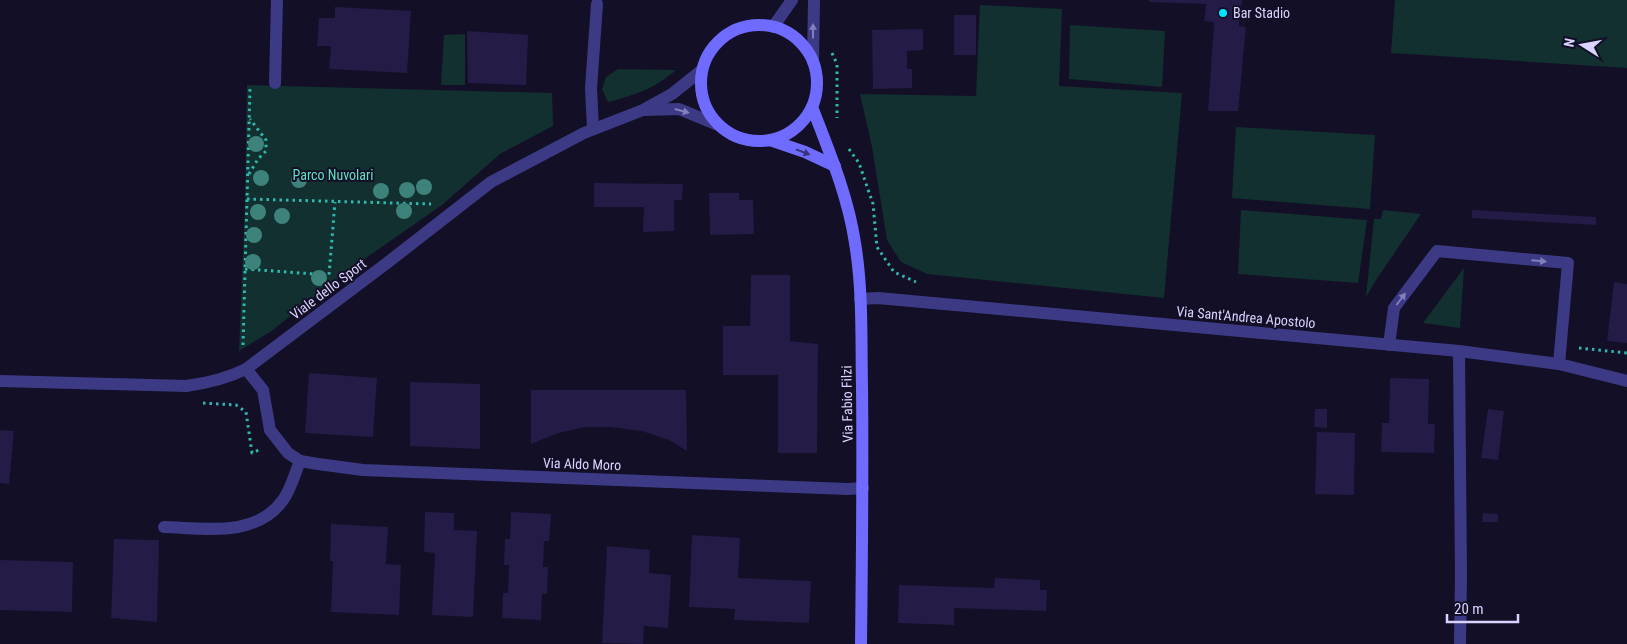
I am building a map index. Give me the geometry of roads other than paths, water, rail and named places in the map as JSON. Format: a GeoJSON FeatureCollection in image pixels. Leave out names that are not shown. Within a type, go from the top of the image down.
{"type":"FeatureCollection","features":[{"type":"Feature","properties":{"kind":"main road"},"geometry":{"type":"LineString","coordinates":[[754,25],[773,27],[790,34],[804,46],[813,62],[817,77],[817,92],[812,107],[802,122],[788,134],[770,140],[752,141],[734,136],[718,125],[707,109],[701,90],[702,70],[709,53],[721,39],[737,30],[754,25]]}},
{"type":"Feature","properties":{"kind":"main road","name":"Via Fabio Filzi"},"geometry":{"type":"LineString","coordinates":[[812,107],[848,207],[856,244],[860,299],[863,488],[861,644]]}},
{"type":"Feature","properties":{"kind":"main road"},"geometry":{"type":"LineString","coordinates":[[770,140],[805,152],[834,166]]}},
{"type":"Feature","properties":{"kind":"street"},"geometry":{"type":"LineString","coordinates":[[275,83],[277,0]]}},
{"type":"Feature","properties":{"kind":"street"},"geometry":{"type":"LineString","coordinates":[[773,27],[792,0]]}},
{"type":"Feature","properties":{"kind":"street"},"geometry":{"type":"LineString","coordinates":[[813,62],[814,0]]}},
{"type":"Feature","properties":{"kind":"street"},"geometry":{"type":"LineString","coordinates":[[594,129],[591,88],[597,4]]}},
{"type":"Feature","properties":{"kind":"street","name":"Viale dello Sport"},"geometry":{"type":"LineString","coordinates":[[0,381],[186,386],[213,382],[229,377],[246,369],[380,269],[491,182],[594,129],[642,110],[672,94],[702,70]]}},
{"type":"Feature","properties":{"kind":"street","name":"Viale dello Sport"},"geometry":{"type":"LineString","coordinates":[[642,110],[679,109],[718,125]]}},
{"type":"Feature","properties":{"kind":"street"},"geometry":{"type":"LineString","coordinates":[[1389,345],[1394,308],[1437,251],[1568,263],[1558,364]]}},
{"type":"Feature","properties":{"kind":"street","name":"Via Sant'Andrea Apostolo"},"geometry":{"type":"LineString","coordinates":[[860,299],[878,298],[1459,352],[1558,364],[1627,381]]}},
{"type":"Feature","properties":{"kind":"street"},"geometry":{"type":"LineString","coordinates":[[1459,352],[1460,644]]}},
{"type":"Feature","properties":{"kind":"street"},"geometry":{"type":"LineString","coordinates":[[164,527],[233,528],[259,522],[272,513],[285,498],[300,460],[288,453],[270,430],[262,390],[246,369]]}},
{"type":"Feature","properties":{"kind":"street","name":"Via Aldo Moro"},"geometry":{"type":"LineString","coordinates":[[300,460],[364,470],[605,481],[863,488]]}},
{"type":"Feature","properties":{"kind":"place","name":"Bar Stadio"},"geometry":{"type":"Point","coordinates":[1223,13]}},
{"type":"Feature","properties":{"kind":"park label","name":"Parco Nuvolari"},"geometry":{"type":"Point","coordinates":[333,175]}}]}
